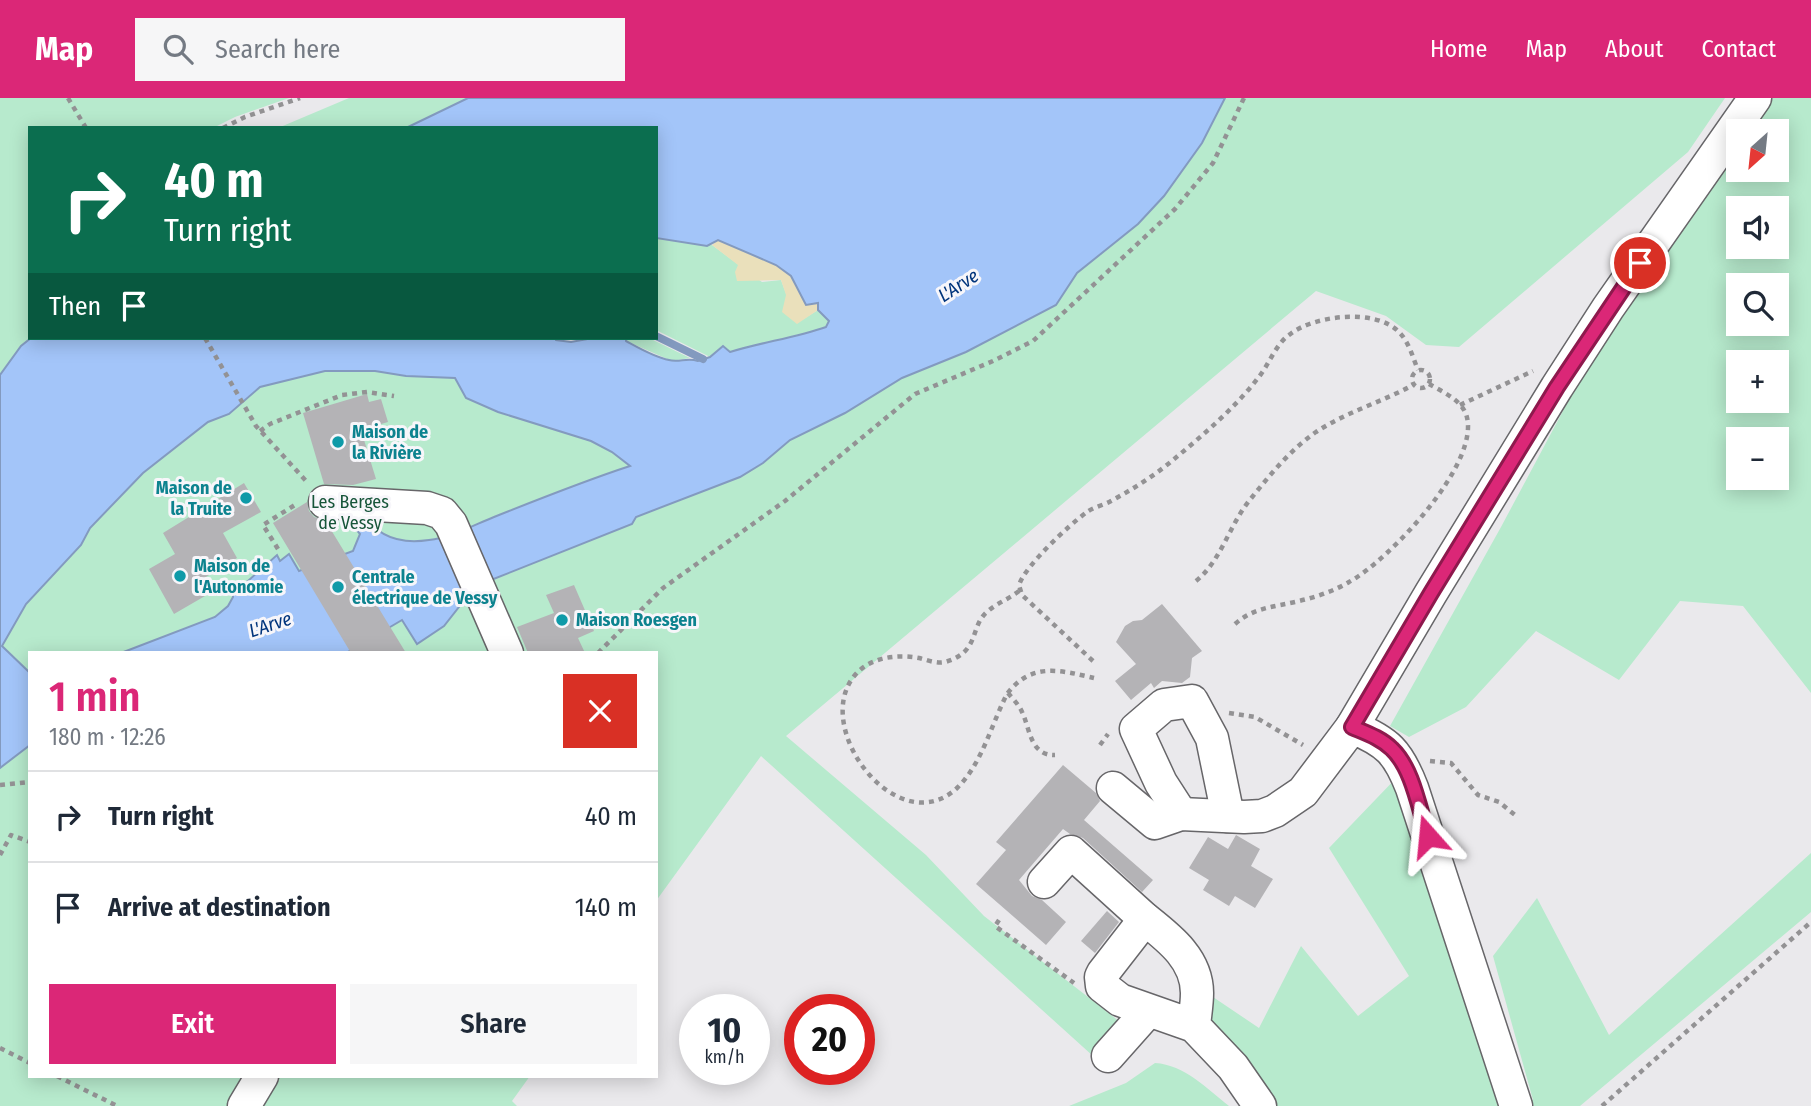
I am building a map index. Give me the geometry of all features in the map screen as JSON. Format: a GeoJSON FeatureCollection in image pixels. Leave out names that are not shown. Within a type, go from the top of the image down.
{"type":"FeatureCollection","features":[{"type":"Feature","properties":{"kind":"street"},"geometry":{"type":"LineString","coordinates":[[1113,788],[1155,823],[1181,814],[1262,816],[1275,811],[1303,792],[1352,727],[1431,593],[1608,308],[1755,98]]}},
{"type":"Feature","properties":{"kind":"street"},"geometry":{"type":"LineString","coordinates":[[321,497],[432,509],[445,516],[506,651]]}},
{"type":"Feature","properties":{"kind":"street"},"geometry":{"type":"LineString","coordinates":[[1181,814],[1161,783],[1136,729],[1164,705],[1192,701],[1212,738],[1228,816]]}},
{"type":"Feature","properties":{"kind":"street"},"geometry":{"type":"LineString","coordinates":[[1352,727],[1384,743],[1402,763],[1516,1106]]}},
{"type":"Feature","properties":{"kind":"street"},"geometry":{"type":"LineString","coordinates":[[1044,882],[1070,852],[1178,946],[1189,964],[1197,988],[1194,1026]]}},
{"type":"Feature","properties":{"kind":"street"},"geometry":{"type":"LineString","coordinates":[[1145,919],[1101,977],[1102,986],[1112,995],[1194,1026],[1217,1048],[1260,1106]]}},
{"type":"Feature","properties":{"kind":"street"},"geometry":{"type":"LineString","coordinates":[[1108,1056],[1149,1010]]}},
{"type":"Feature","properties":{"kind":"street"},"geometry":{"type":"LineString","coordinates":[[244,1106],[261,1078]]}},
{"type":"Feature","properties":{"kind":"path"},"geometry":{"type":"LineString","coordinates":[[68,98],[85,126]]}},
{"type":"Feature","properties":{"kind":"path"},"geometry":{"type":"LineString","coordinates":[[227,126],[244,117],[300,98]]}},
{"type":"Feature","properties":{"kind":"path"},"geometry":{"type":"LineString","coordinates":[[600,651],[663,588],[785,501],[915,394],[1033,341],[1175,209],[1213,163],[1244,98]]}},
{"type":"Feature","properties":{"kind":"path"},"geometry":{"type":"LineString","coordinates":[[1094,661],[1019,591],[1019,583],[1037,559],[1087,512],[1149,479],[1217,421],[1259,377],[1284,339],[1307,324],[1331,318],[1380,321],[1394,327],[1403,336],[1418,370]]}},
{"type":"Feature","properties":{"kind":"path"},"geometry":{"type":"LineString","coordinates":[[206,340],[258,429],[321,497],[264,525],[278,550]]}},
{"type":"Feature","properties":{"kind":"path"},"geometry":{"type":"LineString","coordinates":[[1460,405],[1540,368]]}},
{"type":"Feature","properties":{"kind":"path"},"geometry":{"type":"LineString","coordinates":[[1418,370],[1428,374],[1429,384]]}},
{"type":"Feature","properties":{"kind":"path"},"geometry":{"type":"LineString","coordinates":[[1413,385],[1412,377],[1418,370]]}},
{"type":"Feature","properties":{"kind":"path"},"geometry":{"type":"LineString","coordinates":[[1235,624],[1255,610],[1300,601],[1359,577],[1430,507],[1460,460],[1467,423],[1465,411],[1460,405],[1429,384]]}},
{"type":"Feature","properties":{"kind":"path"},"geometry":{"type":"LineString","coordinates":[[1196,581],[1213,563],[1241,510],[1299,446],[1325,427],[1413,385],[1420,388],[1429,384]]}},
{"type":"Feature","properties":{"kind":"path"},"geometry":{"type":"LineString","coordinates":[[258,429],[342,395],[367,392],[394,396]]}},
{"type":"Feature","properties":{"kind":"path"},"geometry":{"type":"LineString","coordinates":[[1019,591],[988,611],[981,620],[970,646],[953,659],[940,662],[904,656],[878,659],[867,664],[853,677],[845,693],[844,716],[858,762],[873,780],[903,798],[928,801],[947,795],[970,772],[1008,692],[1028,676],[1049,670],[1094,678]]}},
{"type":"Feature","properties":{"kind":"path"},"geometry":{"type":"LineString","coordinates":[[1008,692],[1022,711],[1028,735],[1035,745],[1046,754],[1055,755]]}},
{"type":"Feature","properties":{"kind":"path"},"geometry":{"type":"LineString","coordinates":[[1202,718],[1223,713],[1255,717],[1327,762]]}},
{"type":"Feature","properties":{"kind":"path"},"geometry":{"type":"LineString","coordinates":[[1402,763],[1451,763],[1478,795],[1499,802],[1515,815]]}},
{"type":"Feature","properties":{"kind":"path"},"geometry":{"type":"LineString","coordinates":[[0,785],[28,782]]}},
{"type":"Feature","properties":{"kind":"path"},"geometry":{"type":"LineString","coordinates":[[0,855],[11,835],[28,841]]}},
{"type":"Feature","properties":{"kind":"path"},"geometry":{"type":"LineString","coordinates":[[999,920],[995,926],[1074,983],[1091,976],[1101,977]]}},
{"type":"Feature","properties":{"kind":"path"},"geometry":{"type":"LineString","coordinates":[[1602,1106],[1811,922]]}},
{"type":"Feature","properties":{"kind":"path"},"geometry":{"type":"LineString","coordinates":[[1052,968],[1056,962]]}},
{"type":"Feature","properties":{"kind":"path"},"geometry":{"type":"LineString","coordinates":[[0,1048],[28,1062]]}},
{"type":"Feature","properties":{"kind":"path"},"geometry":{"type":"LineString","coordinates":[[61,1078],[117,1106]]}},
{"type":"Feature","properties":{"kind":"green space"},"geometry":{"type":"Polygon","coordinates":[[[0,98],[289,98],[217,126],[28,126],[28,340],[0,375],[0,98]]]}},
{"type":"Feature","properties":{"kind":"green space"},"geometry":{"type":"Polygon","coordinates":[[[349,98],[468,98],[410,126],[283,126],[349,98]]]}},
{"type":"Feature","properties":{"kind":"green space","name":"Les Berges de Vessy"},"geometry":{"type":"Polygon","coordinates":[[[1225,98],[1725,98],[1688,152],[1459,347],[1426,345],[1386,316],[1316,291],[786,736],[926,855],[984,916],[1124,1025],[1093,1056],[761,756],[658,898],[658,651],[178,651],[170,634],[126,651],[28,651],[28,671],[2,646],[26,604],[81,545],[90,528],[143,473],[208,422],[229,414],[260,387],[325,371],[375,371],[406,376],[455,378],[466,398],[498,412],[591,441],[612,451],[673,503],[763,463],[790,440],[845,413],[902,378],[967,352],[1055,305],[1077,273],[1138,224],[1164,196],[1202,143],[1225,98]]]}},
{"type":"Feature","properties":{"kind":"green space"},"geometry":{"type":"Polygon","coordinates":[[[1766,98],[1811,98],[1811,693],[1743,606],[1680,601],[1619,680],[1536,631],[1466,707],[1409,737],[1390,726],[1580,379],[1726,157],[1726,182],[1789,182],[1789,119],[1751,119],[1766,98]]]}},
{"type":"Feature","properties":{"kind":"green space"},"geometry":{"type":"Polygon","coordinates":[[[658,238],[712,245],[762,282],[781,280],[797,323],[818,310],[829,321],[826,327],[730,352],[722,346],[710,357],[658,331],[658,238]]]}},
{"type":"Feature","properties":{"kind":"green space"},"geometry":{"type":"Polygon","coordinates":[[[653,340],[690,358],[672,361],[626,341],[653,340]]]}},
{"type":"Feature","properties":{"kind":"green space"},"geometry":{"type":"Polygon","coordinates":[[[28,747],[28,1078],[529,1078],[512,1101],[517,1106],[0,1106],[0,768],[28,747]]]}},
{"type":"Feature","properties":{"kind":"green space"},"geometry":{"type":"Polygon","coordinates":[[[1400,774],[1504,1098],[1533,1100],[1493,956],[1537,898],[1609,1035],[1811,853],[1811,912],[1580,1106],[1277,1106],[1252,1070],[1211,1029],[1213,997],[1259,1028],[1301,946],[1358,1016],[1409,976],[1329,848],[1400,774]]]}},
{"type":"Feature","properties":{"kind":"green space"},"geometry":{"type":"Polygon","coordinates":[[[1155,1063],[1186,1073],[1229,1106],[1069,1106],[1126,1083],[1155,1063]]]}},
{"type":"Feature","properties":{"kind":"sand"},"geometry":{"type":"Polygon","coordinates":[[[718,239],[776,265],[791,276],[806,305],[818,302],[818,310],[797,324],[782,312],[786,295],[781,280],[737,281],[735,272],[738,265],[712,245],[718,239]]]}},
{"type":"Feature","properties":{"kind":"water","name":"L'Arve"},"geometry":{"type":"Polygon","coordinates":[[[468,98],[1225,98],[1202,143],[1164,196],[1138,224],[1077,273],[1056,305],[966,352],[902,378],[845,413],[790,440],[763,463],[740,477],[636,517],[632,524],[486,582],[470,593],[444,626],[417,644],[402,620],[349,651],[126,651],[215,617],[228,606],[233,590],[240,588],[277,555],[280,561],[289,554],[299,571],[353,551],[360,534],[351,523],[364,514],[376,529],[392,538],[409,541],[437,539],[630,466],[591,441],[498,412],[466,398],[455,378],[406,376],[375,371],[325,371],[260,387],[229,414],[208,422],[143,473],[90,528],[81,545],[26,604],[2,646],[28,671],[28,747],[0,768],[0,375],[28,340],[626,340],[663,359],[698,361],[710,357],[723,346],[730,352],[826,327],[829,321],[818,310],[818,303],[806,305],[791,276],[776,265],[718,240],[707,246],[658,238],[658,126],[410,126],[468,98]]]}},
{"type":"Feature","properties":{"kind":"building","name":"Maison de la Rivière"},"geometry":{"type":"Polygon","coordinates":[[[367,394],[369,402],[381,399],[388,422],[361,430],[376,479],[353,485],[324,484],[303,413],[367,394]]]}},
{"type":"Feature","properties":{"kind":"building"},"geometry":{"type":"Polygon","coordinates":[[[244,483],[261,512],[223,533],[237,558],[196,583],[205,596],[174,614],[149,569],[175,554],[163,533],[244,483]]]}},
{"type":"Feature","properties":{"kind":"building","name":"Centrale électrique de Vessy"},"geometry":{"type":"Polygon","coordinates":[[[307,502],[314,517],[325,520],[405,651],[350,651],[273,523],[307,502]]]}},
{"type":"Feature","properties":{"kind":"building","name":"Maison Roesgen"},"geometry":{"type":"Polygon","coordinates":[[[574,585],[594,631],[578,638],[584,651],[527,651],[517,627],[554,613],[546,595],[574,585]]]}},
{"type":"Feature","properties":{"kind":"building"},"geometry":{"type":"Polygon","coordinates":[[[1162,604],[1202,651],[1192,658],[1190,677],[1182,683],[1162,681],[1154,688],[1151,683],[1131,700],[1115,681],[1136,664],[1116,642],[1125,626],[1142,620],[1162,604]]]}},
{"type":"Feature","properties":{"kind":"building"},"geometry":{"type":"Polygon","coordinates":[[[1063,765],[1096,793],[1100,801],[1084,820],[1153,880],[1142,892],[1083,838],[1063,829],[1019,880],[1032,896],[1042,900],[1066,922],[1046,945],[976,884],[1006,850],[996,842],[1063,765]]]}},
{"type":"Feature","properties":{"kind":"building"},"geometry":{"type":"Polygon","coordinates":[[[1236,835],[1260,849],[1251,866],[1273,879],[1255,908],[1235,896],[1229,906],[1203,890],[1209,880],[1189,868],[1208,837],[1228,849],[1236,835]]]}},
{"type":"Feature","properties":{"kind":"building"},"geometry":{"type":"Polygon","coordinates":[[[1107,911],[1119,922],[1095,953],[1081,941],[1107,911]]]}},
{"type":"Feature","properties":{"kind":"waterway"},"geometry":{"type":"LineString","coordinates":[[658,337],[703,359]]}},
{"type":"Feature","properties":{"kind":"place","name":"Maison de la Rivière"},"geometry":{"type":"Point","coordinates":[338,442]}},
{"type":"Feature","properties":{"kind":"place","name":"Maison de la Truite"},"geometry":{"type":"Point","coordinates":[246,498]}},
{"type":"Feature","properties":{"kind":"place","name":"Maison de l'Autonomie"},"geometry":{"type":"Point","coordinates":[180,576]}},
{"type":"Feature","properties":{"kind":"place","name":"Centrale électrique de Vessy"},"geometry":{"type":"Point","coordinates":[338,587]}},
{"type":"Feature","properties":{"kind":"place","name":"Maison Roesgen"},"geometry":{"type":"Point","coordinates":[562,620]}},
{"type":"Feature","properties":{"kind":"route"},"geometry":{"type":"LineString","coordinates":[[1428,836],[1405,769],[1396,754],[1373,736],[1352,727],[1557,387],[1640,263]]}}]}
